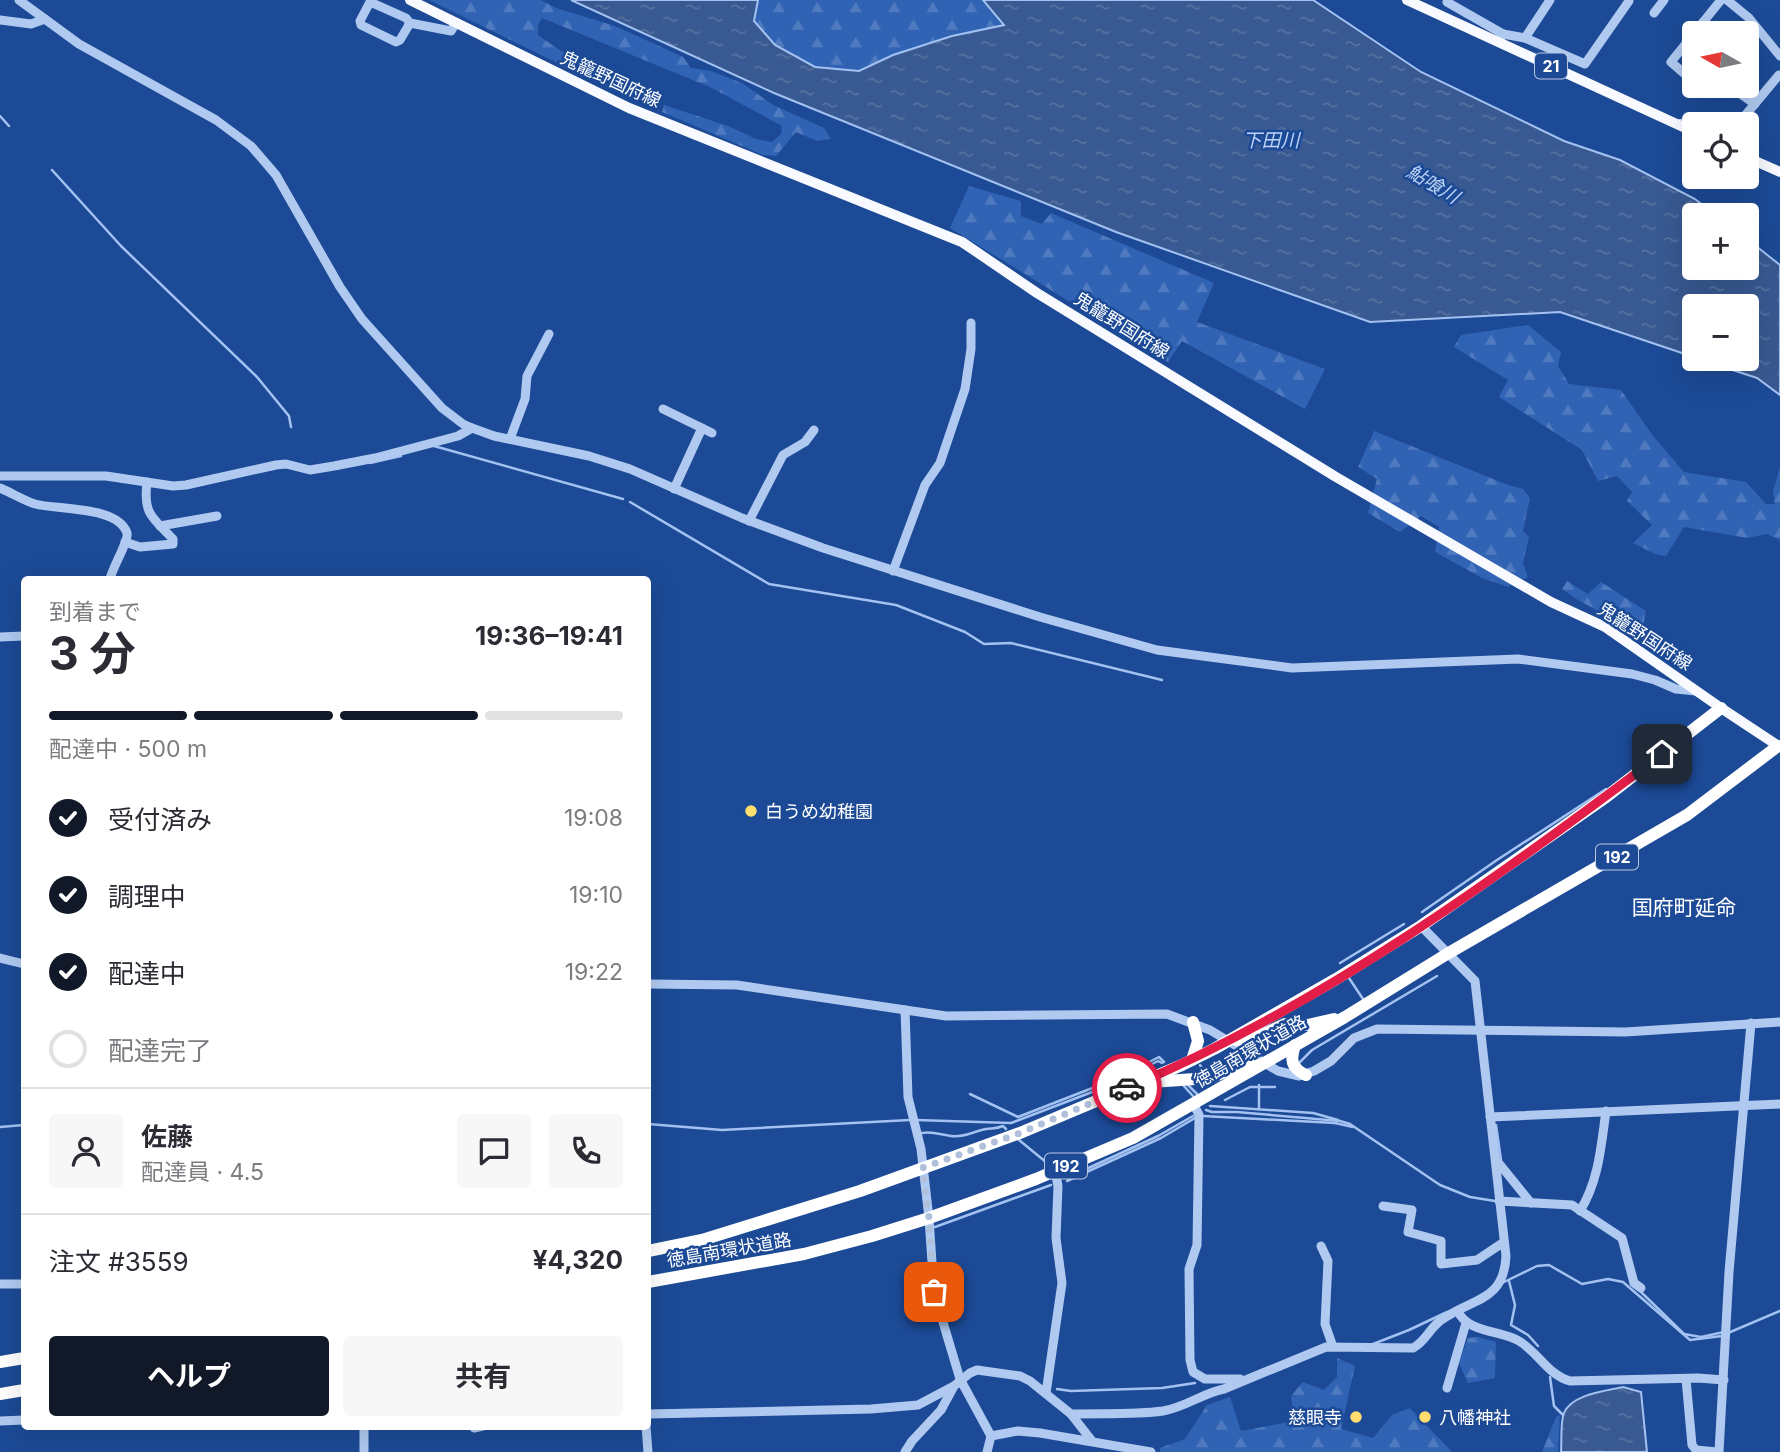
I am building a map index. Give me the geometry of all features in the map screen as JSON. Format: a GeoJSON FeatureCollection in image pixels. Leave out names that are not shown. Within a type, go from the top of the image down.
{"type":"FeatureCollection","features":[{"type":"Feature","properties":{"kind":"highway","name":"徳島南環状道路"},"geometry":{"type":"LineString","coordinates":[[651,1250],[702,1240],[792,1213],[922,1168],[1020,1133],[1192,1060],[1336,979],[1421,926],[1606,797],[1721,708]]}},
{"type":"Feature","properties":{"kind":"highway","name":"徳島南環状道路"},"geometry":{"type":"LineString","coordinates":[[651,1281],[804,1254],[929,1218],[1055,1171],[1133,1138],[1345,1017],[1447,954],[1687,815],[1779,746]]}},
{"type":"Feature","properties":{"kind":"highway"},"geometry":{"type":"LineString","coordinates":[[1229,1041],[1256,1038],[1284,1024],[1308,1025],[1345,1017]]}},
{"type":"Feature","properties":{"kind":"highway"},"geometry":{"type":"LineString","coordinates":[[1192,1060],[1198,1041],[1193,1022]]}},
{"type":"Feature","properties":{"kind":"highway"},"geometry":{"type":"LineString","coordinates":[[1295,1045],[1293,1065],[1306,1074]]}},
{"type":"Feature","properties":{"kind":"highway"},"geometry":{"type":"LineString","coordinates":[[1141,1083],[1210,1078],[1238,1067],[1264,1063]]}},
{"type":"Feature","properties":{"kind":"highway"},"geometry":{"type":"LineString","coordinates":[[0,1362],[21,1358]]}},
{"type":"Feature","properties":{"kind":"highway"},"geometry":{"type":"LineString","coordinates":[[0,1394],[21,1390]]}},
{"type":"Feature","properties":{"kind":"main road","name":"鬼籠野国府線"},"geometry":{"type":"LineString","coordinates":[[410,0],[629,108],[962,242],[1037,293],[1336,478],[1551,602],[1605,626],[1779,746]]}},
{"type":"Feature","properties":{"kind":"main road","name":"21"},"geometry":{"type":"LineString","coordinates":[[1407,0],[1501,38],[1682,127]]}},
{"type":"Feature","properties":{"kind":"main road"},"geometry":{"type":"LineString","coordinates":[[1759,163],[1780,172]]}},
{"type":"Feature","properties":{"kind":"street"},"geometry":{"type":"LineString","coordinates":[[19,0],[79,44],[216,120],[251,146],[276,175],[340,287],[362,319],[442,408],[472,428],[589,456],[630,469],[749,521],[893,571],[1095,634],[1157,650],[1292,668],[1518,659],[1632,674],[1676,689],[1696,691]]}},
{"type":"Feature","properties":{"kind":"street"},"geometry":{"type":"LineString","coordinates":[[1525,38],[1550,0]]}},
{"type":"Feature","properties":{"kind":"street"},"geometry":{"type":"LineString","coordinates":[[1654,13],[1664,0]]}},
{"type":"Feature","properties":{"kind":"street"},"geometry":{"type":"LineString","coordinates":[[1704,21],[1721,0]]}},
{"type":"Feature","properties":{"kind":"street"},"geometry":{"type":"LineString","coordinates":[[1727,0],[1749,18],[1780,56]]}},
{"type":"Feature","properties":{"kind":"street"},"geometry":{"type":"LineString","coordinates":[[1447,2],[1501,38],[1525,38],[1585,64],[1629,1]]}},
{"type":"Feature","properties":{"kind":"street"},"geometry":{"type":"LineString","coordinates":[[410,23],[396,42],[361,25],[360,21],[370,2],[406,18],[410,23],[451,31],[456,23]]}},
{"type":"Feature","properties":{"kind":"street"},"geometry":{"type":"LineString","coordinates":[[0,20],[31,23],[45,19]]}},
{"type":"Feature","properties":{"kind":"street"},"geometry":{"type":"LineString","coordinates":[[1682,48],[1671,62],[1682,72]]}},
{"type":"Feature","properties":{"kind":"street"},"geometry":{"type":"LineString","coordinates":[[1748,112],[1779,75]]}},
{"type":"Feature","properties":{"kind":"street"},"geometry":{"type":"LineString","coordinates":[[1746,98],[1755,104]]}},
{"type":"Feature","properties":{"kind":"street"},"geometry":{"type":"LineString","coordinates":[[1676,124],[1682,123]]}},
{"type":"Feature","properties":{"kind":"street"},"geometry":{"type":"LineString","coordinates":[[893,571],[925,485],[940,463],[965,389],[971,349],[971,323]]}},
{"type":"Feature","properties":{"kind":"street"},"geometry":{"type":"LineString","coordinates":[[510,439],[525,399],[527,376],[549,334]]}},
{"type":"Feature","properties":{"kind":"street"},"geometry":{"type":"LineString","coordinates":[[663,409],[712,433]]}},
{"type":"Feature","properties":{"kind":"street"},"geometry":{"type":"LineString","coordinates":[[0,477],[106,476],[186,485],[276,465],[286,464],[310,470],[375,458],[457,436],[472,428]]}},
{"type":"Feature","properties":{"kind":"street"},"geometry":{"type":"LineString","coordinates":[[674,489],[702,428]]}},
{"type":"Feature","properties":{"kind":"street"},"geometry":{"type":"LineString","coordinates":[[749,521],[783,455],[805,442],[814,430]]}},
{"type":"Feature","properties":{"kind":"street"},"geometry":{"type":"LineString","coordinates":[[125,542],[140,547],[173,544],[173,539],[145,504],[147,482]]}},
{"type":"Feature","properties":{"kind":"street"},"geometry":{"type":"LineString","coordinates":[[0,488],[37,504],[71,511],[98,512],[122,526],[127,532],[125,542],[111,576]]}},
{"type":"Feature","properties":{"kind":"street"},"geometry":{"type":"LineString","coordinates":[[160,526],[218,516]]}},
{"type":"Feature","properties":{"kind":"street"},"geometry":{"type":"LineString","coordinates":[[0,637],[21,636]]}},
{"type":"Feature","properties":{"kind":"street"},"geometry":{"type":"LineString","coordinates":[[1071,1415],[1162,1411],[1188,1404],[1210,1391],[1224,1389],[1245,1378],[1326,1347],[1413,1348],[1423,1342],[1440,1321],[1488,1296],[1497,1286],[1506,1265],[1475,981],[1421,926]]}},
{"type":"Feature","properties":{"kind":"street"},"geometry":{"type":"LineString","coordinates":[[0,958],[21,963]]}},
{"type":"Feature","properties":{"kind":"street"},"geometry":{"type":"LineString","coordinates":[[651,984],[737,985],[946,1016],[1167,1014],[1193,1022],[1289,1075],[1306,1074],[1331,1061],[1354,1038],[1377,1029],[1625,1032],[1780,1022]]}},
{"type":"Feature","properties":{"kind":"street"},"geometry":{"type":"LineString","coordinates":[[905,1010],[908,1097],[929,1218],[934,1292],[957,1382],[991,1436],[987,1452]]}},
{"type":"Feature","properties":{"kind":"street"},"geometry":{"type":"LineString","coordinates":[[1686,1378],[1692,1445],[1696,1450],[1718,1452],[1729,1272],[1751,1023]]}},
{"type":"Feature","properties":{"kind":"street"},"geometry":{"type":"LineString","coordinates":[[1193,1103],[1199,1115],[1197,1245],[1189,1269],[1190,1360],[1193,1372],[1205,1378],[1245,1378]]}},
{"type":"Feature","properties":{"kind":"street"},"geometry":{"type":"LineString","coordinates":[[1490,1117],[1687,1107],[1743,1108],[1780,1104]]}},
{"type":"Feature","properties":{"kind":"street"},"geometry":{"type":"LineString","coordinates":[[1580,1211],[1591,1192],[1601,1151],[1606,1111]]}},
{"type":"Feature","properties":{"kind":"street"},"geometry":{"type":"LineString","coordinates":[[1495,1160],[1531,1203]]}},
{"type":"Feature","properties":{"kind":"street"},"geometry":{"type":"LineString","coordinates":[[1046,1393],[1062,1283],[1056,1238],[1058,1186],[1055,1171]]}},
{"type":"Feature","properties":{"kind":"street"},"geometry":{"type":"LineString","coordinates":[[1499,1201],[1572,1205],[1622,1238],[1634,1283],[1641,1287]]}},
{"type":"Feature","properties":{"kind":"street"},"geometry":{"type":"LineString","coordinates":[[1383,1206],[1412,1210],[1408,1232],[1441,1241],[1441,1264],[1477,1260],[1504,1242]]}},
{"type":"Feature","properties":{"kind":"street"},"geometry":{"type":"LineString","coordinates":[[1321,1246],[1328,1261],[1325,1324],[1333,1347]]}},
{"type":"Feature","properties":{"kind":"street"},"geometry":{"type":"LineString","coordinates":[[0,1283],[21,1284]]}},
{"type":"Feature","properties":{"kind":"street"},"geometry":{"type":"LineString","coordinates":[[1458,1311],[1466,1323],[1519,1341],[1558,1378],[1570,1381],[1686,1378],[1724,1380]]}},
{"type":"Feature","properties":{"kind":"street"},"geometry":{"type":"LineString","coordinates":[[1447,1388],[1466,1323]]}},
{"type":"Feature","properties":{"kind":"street"},"geometry":{"type":"LineString","coordinates":[[651,1414],[906,1406],[928,1401],[977,1370],[1020,1377],[1046,1393],[1071,1415],[1092,1441]]}},
{"type":"Feature","properties":{"kind":"street"},"geometry":{"type":"LineString","coordinates":[[905,1452],[941,1410],[957,1382]]}},
{"type":"Feature","properties":{"kind":"street"},"geometry":{"type":"LineString","coordinates":[[0,1421],[21,1420]]}},
{"type":"Feature","properties":{"kind":"street"},"geometry":{"type":"LineString","coordinates":[[364,1430],[364,1452]]}},
{"type":"Feature","properties":{"kind":"street"},"geometry":{"type":"LineString","coordinates":[[646,1430],[648,1452]]}},
{"type":"Feature","properties":{"kind":"street"},"geometry":{"type":"LineString","coordinates":[[991,1436],[1018,1431],[1151,1452]]}},
{"type":"Feature","properties":{"kind":"green space"},"geometry":{"type":"Polygon","coordinates":[[[429,0],[541,0],[556,8],[615,26],[683,57],[691,68],[711,71],[742,83],[773,105],[824,128],[831,139],[817,141],[796,132],[776,156],[763,155],[662,112],[664,105],[728,126],[756,139],[772,142],[781,134],[782,126],[712,88],[542,18],[538,25],[538,35],[561,51],[600,68],[596,78],[574,71],[429,0]]]}},
{"type":"Feature","properties":{"kind":"green space"},"geometry":{"type":"Polygon","coordinates":[[[758,0],[983,0],[1004,25],[952,36],[893,55],[859,71],[815,67],[775,45],[754,20],[758,0]]]}},
{"type":"Feature","properties":{"kind":"green space"},"geometry":{"type":"Polygon","coordinates":[[[969,186],[1021,201],[1021,216],[1042,224],[1051,213],[1214,283],[1197,322],[1325,369],[1305,409],[1182,341],[1168,362],[950,228],[969,186]]]}},
{"type":"Feature","properties":{"kind":"green space"},"geometry":{"type":"Polygon","coordinates":[[[1528,325],[1561,352],[1558,366],[1569,384],[1621,390],[1653,436],[1684,472],[1746,482],[1766,504],[1775,504],[1773,492],[1780,467],[1780,540],[1767,534],[1747,538],[1684,527],[1666,556],[1655,554],[1633,543],[1652,525],[1627,501],[1632,492],[1617,476],[1598,481],[1582,450],[1499,397],[1508,380],[1454,347],[1461,335],[1528,325]]]}},
{"type":"Feature","properties":{"kind":"green space"},"geometry":{"type":"Polygon","coordinates":[[[1374,431],[1523,489],[1530,498],[1523,531],[1529,537],[1523,563],[1528,577],[1508,587],[1482,578],[1435,552],[1439,527],[1421,516],[1400,532],[1368,513],[1377,479],[1358,467],[1374,431]]]}},
{"type":"Feature","properties":{"kind":"green space"},"geometry":{"type":"Polygon","coordinates":[[[1567,581],[1588,594],[1601,582],[1646,611],[1641,635],[1562,589],[1567,581]]]}},
{"type":"Feature","properties":{"kind":"green space"},"geometry":{"type":"Polygon","coordinates":[[[1478,1337],[1496,1342],[1495,1378],[1468,1383],[1459,1363],[1468,1338],[1478,1337]]]}},
{"type":"Feature","properties":{"kind":"green space"},"geometry":{"type":"Polygon","coordinates":[[[1337,1358],[1355,1366],[1341,1429],[1373,1438],[1392,1415],[1410,1408],[1452,1452],[1160,1452],[1160,1448],[1185,1439],[1207,1405],[1230,1397],[1241,1431],[1294,1421],[1291,1396],[1303,1382],[1324,1390],[1337,1377],[1337,1358]]]}},
{"type":"Feature","properties":{"kind":"green space"},"geometry":{"type":"Polygon","coordinates":[[[1560,1415],[1558,1452],[1542,1452],[1556,1417],[1560,1415]]]}},
{"type":"Feature","properties":{"kind":"water","name":"下田川"},"geometry":{"type":"Polygon","coordinates":[[[571,0],[758,0],[754,21],[775,45],[815,67],[859,71],[893,55],[952,36],[1004,25],[983,0],[1313,0],[1421,72],[1564,141],[1620,160],[1695,199],[1700,203],[1682,203],[1682,280],[1759,280],[1759,248],[1780,265],[1780,395],[1757,378],[1736,371],[1759,371],[1759,294],[1682,294],[1682,353],[1560,312],[1370,322],[1116,232],[774,93],[571,0]]]}},
{"type":"Feature","properties":{"kind":"water"},"geometry":{"type":"Polygon","coordinates":[[[1623,1387],[1641,1392],[1647,1452],[1561,1452],[1562,1422],[1568,1407],[1574,1401],[1590,1394],[1623,1387]]]}},
{"type":"Feature","properties":{"kind":"waterway"},"geometry":{"type":"LineString","coordinates":[[0,116],[9,126]]}},
{"type":"Feature","properties":{"kind":"waterway"},"geometry":{"type":"LineString","coordinates":[[52,170],[121,246],[257,377],[289,416],[291,427]]}},
{"type":"Feature","properties":{"kind":"waterway"},"geometry":{"type":"LineString","coordinates":[[434,446],[623,499]]}},
{"type":"Feature","properties":{"kind":"waterway"},"geometry":{"type":"LineString","coordinates":[[370,463],[401,456]]}},
{"type":"Feature","properties":{"kind":"waterway"},"geometry":{"type":"LineString","coordinates":[[630,502],[769,584],[896,605],[965,632],[984,644],[1011,643],[1162,680]]}},
{"type":"Feature","properties":{"kind":"waterway"},"geometry":{"type":"LineString","coordinates":[[1422,912],[1606,789]]}},
{"type":"Feature","properties":{"kind":"waterway"},"geometry":{"type":"LineString","coordinates":[[1340,963],[1404,924]]}},
{"type":"Feature","properties":{"kind":"waterway"},"geometry":{"type":"LineString","coordinates":[[1299,1063],[1312,1050],[1437,976]]}},
{"type":"Feature","properties":{"kind":"waterway"},"geometry":{"type":"LineString","coordinates":[[1349,978],[1363,999]]}},
{"type":"Feature","properties":{"kind":"waterway"},"geometry":{"type":"LineString","coordinates":[[970,1094],[1018,1117],[1113,1080],[1159,1057],[1164,1062]]}},
{"type":"Feature","properties":{"kind":"waterway"},"geometry":{"type":"LineString","coordinates":[[916,1120],[1011,1123],[1113,1084],[1158,1061],[1162,1063]]}},
{"type":"Feature","properties":{"kind":"waterway"},"geometry":{"type":"LineString","coordinates":[[1200,1065],[1206,1074]]}},
{"type":"Feature","properties":{"kind":"waterway"},"geometry":{"type":"LineString","coordinates":[[1186,1083],[1197,1094]]}},
{"type":"Feature","properties":{"kind":"waterway"},"geometry":{"type":"LineString","coordinates":[[1182,1084],[1193,1096]]}},
{"type":"Feature","properties":{"kind":"waterway"},"geometry":{"type":"LineString","coordinates":[[1259,1085],[1259,1109]]}},
{"type":"Feature","properties":{"kind":"waterway"},"geometry":{"type":"LineString","coordinates":[[1225,1100],[1250,1087],[1275,1087]]}},
{"type":"Feature","properties":{"kind":"waterway"},"geometry":{"type":"LineString","coordinates":[[1210,1106],[1313,1113],[1338,1120]]}},
{"type":"Feature","properties":{"kind":"waterway"},"geometry":{"type":"LineString","coordinates":[[1206,1110],[1350,1124],[1440,1185],[1470,1197],[1495,1201]]}},
{"type":"Feature","properties":{"kind":"waterway"},"geometry":{"type":"LineString","coordinates":[[1069,1177],[1158,1136],[1193,1116]]}},
{"type":"Feature","properties":{"kind":"waterway"},"geometry":{"type":"LineString","coordinates":[[1203,1116],[1335,1123],[1353,1127]]}},
{"type":"Feature","properties":{"kind":"waterway"},"geometry":{"type":"LineString","coordinates":[[1067,1181],[1161,1138],[1195,1118]]}},
{"type":"Feature","properties":{"kind":"waterway"},"geometry":{"type":"LineString","coordinates":[[651,1124],[722,1130],[910,1120]]}},
{"type":"Feature","properties":{"kind":"waterway"},"geometry":{"type":"LineString","coordinates":[[0,1127],[21,1125]]}},
{"type":"Feature","properties":{"kind":"waterway"},"geometry":{"type":"LineString","coordinates":[[1496,1125],[1501,1160]]}},
{"type":"Feature","properties":{"kind":"waterway"},"geometry":{"type":"LineString","coordinates":[[922,1133],[956,1136],[1003,1126],[1006,1129]]}},
{"type":"Feature","properties":{"kind":"waterway"},"geometry":{"type":"LineString","coordinates":[[1019,1140],[1052,1167]]}},
{"type":"Feature","properties":{"kind":"waterway"},"geometry":{"type":"LineString","coordinates":[[935,1227],[1051,1185]]}},
{"type":"Feature","properties":{"kind":"waterway"},"geometry":{"type":"LineString","coordinates":[[1502,1283],[1537,1266],[1549,1265],[1582,1284],[1608,1279],[1623,1282],[1690,1340],[1722,1336]]}},
{"type":"Feature","properties":{"kind":"waterway"},"geometry":{"type":"LineString","coordinates":[[1509,1281],[1515,1305],[1511,1325],[1528,1335],[1538,1346]]}},
{"type":"Feature","properties":{"kind":"waterway"},"geometry":{"type":"LineString","coordinates":[[1641,1292],[1684,1334],[1701,1337],[1724,1332]]}},
{"type":"Feature","properties":{"kind":"waterway"},"geometry":{"type":"LineString","coordinates":[[1728,1333],[1780,1311]]}},
{"type":"Feature","properties":{"kind":"waterway"},"geometry":{"type":"LineString","coordinates":[[1373,1344],[1447,1312]]}},
{"type":"Feature","properties":{"kind":"waterway"},"geometry":{"type":"LineString","coordinates":[[1550,1377],[1554,1406],[1563,1415]]}},
{"type":"Feature","properties":{"kind":"waterway"},"geometry":{"type":"LineString","coordinates":[[1057,1389],[1071,1391],[1162,1388],[1195,1383]]}},
{"type":"Feature","properties":{"kind":"way so far"},"geometry":{"type":"LineString","coordinates":[[934,1292],[929,1218],[922,1168],[1020,1133],[1127,1088]]}},
{"type":"Feature","properties":{"kind":"place","name":"白うめ幼稚園"},"geometry":{"type":"Point","coordinates":[751,811]}},
{"type":"Feature","properties":{"kind":"place","name":"慈眼寺"},"geometry":{"type":"Point","coordinates":[1356,1417]}},
{"type":"Feature","properties":{"kind":"place","name":"八幡神社"},"geometry":{"type":"Point","coordinates":[1425,1417]}},
{"type":"Feature","properties":{"kind":"district","name":"国府町延命"},"geometry":{"type":"Point","coordinates":[1684,907]}},
{"type":"Feature","properties":{"kind":"route"},"geometry":{"type":"LineString","coordinates":[[1127,1088],[1182,1065],[1229,1041],[1354,968],[1421,926],[1606,797],[1662,754]]}},
{"type":"Feature","properties":{"kind":"water label","name":"鮎喰川"},"geometry":{"type":"Point","coordinates":[1433,184]}}]}
